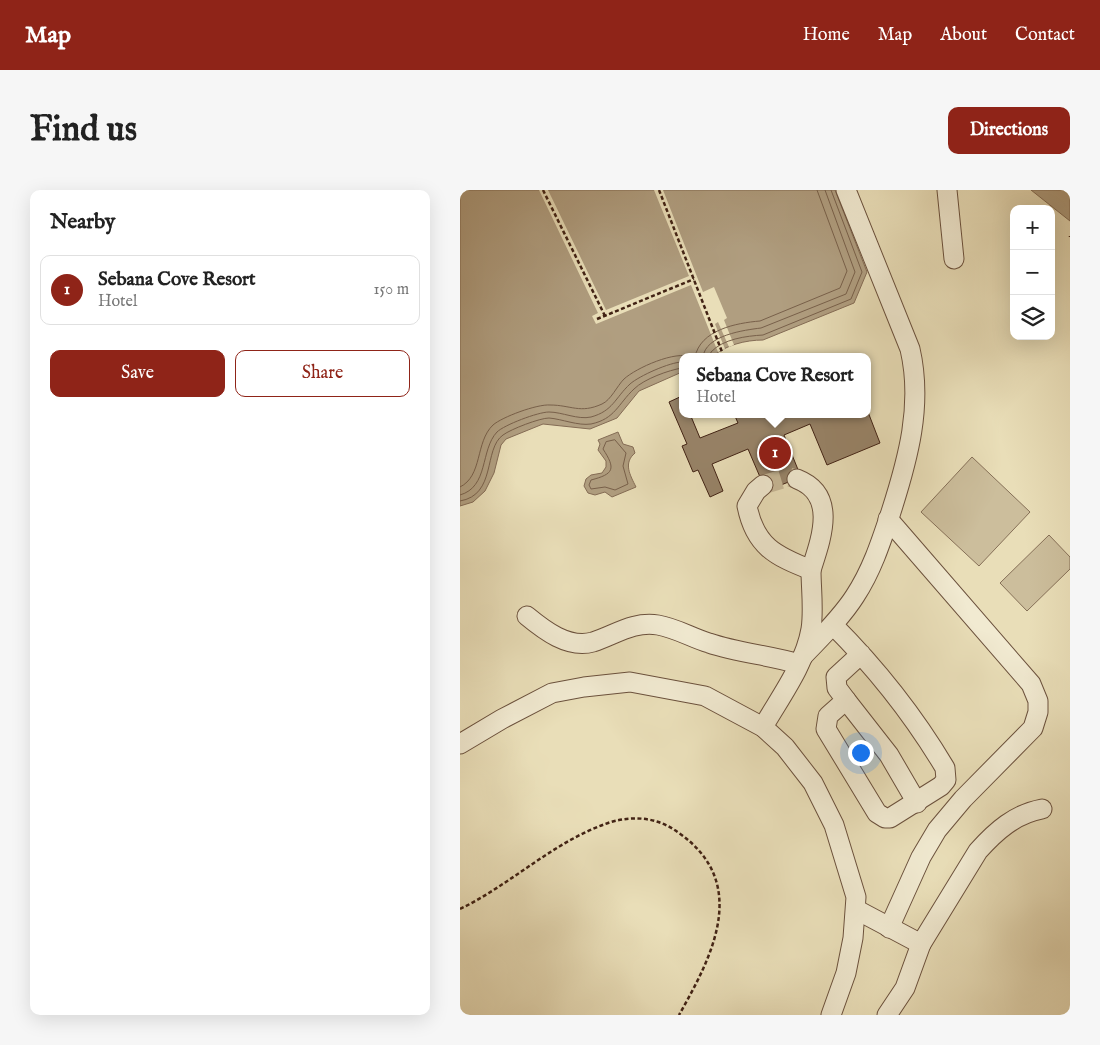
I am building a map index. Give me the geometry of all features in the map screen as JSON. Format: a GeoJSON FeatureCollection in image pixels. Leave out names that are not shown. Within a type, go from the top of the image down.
{"type":"FeatureCollection","features":[{"type":"Feature","properties":{"kind":"street"},"geometry":{"type":"LineString","coordinates":[[763,727],[801,660],[855,598],[869,573],[905,469],[912,433],[915,373],[910,349],[846,190]]}},
{"type":"Feature","properties":{"kind":"street"},"geometry":{"type":"LineString","coordinates":[[947,190],[954,259]]}},
{"type":"Feature","properties":{"kind":"street"},"geometry":{"type":"LineString","coordinates":[[797,478],[807,482],[816,493],[824,517],[810,570],[812,616],[801,660]]}},
{"type":"Feature","properties":{"kind":"street"},"geometry":{"type":"LineString","coordinates":[[763,485],[756,491],[747,506],[751,523],[758,538],[786,560],[810,570]]}},
{"type":"Feature","properties":{"kind":"street"},"geometry":{"type":"LineString","coordinates":[[888,519],[1031,684],[1038,701],[1036,720],[1028,735],[963,799],[937,830],[922,857],[889,928]]}},
{"type":"Feature","properties":{"kind":"street"},"geometry":{"type":"LineString","coordinates":[[528,616],[546,632],[574,642],[592,642],[627,627],[651,624],[661,625],[709,644],[774,657],[801,660]]}},
{"type":"Feature","properties":{"kind":"street"},"geometry":{"type":"LineString","coordinates":[[833,625],[861,654],[908,711],[945,768],[944,783],[917,803],[890,818],[885,818],[877,813],[828,734],[826,723],[828,716],[846,700]]}},
{"type":"Feature","properties":{"kind":"street"},"geometry":{"type":"LineString","coordinates":[[861,654],[836,677],[836,688],[882,744],[917,803]]}},
{"type":"Feature","properties":{"kind":"street"},"geometry":{"type":"LineString","coordinates":[[460,744],[502,719],[552,693],[630,682],[705,696],[763,727],[784,746],[813,782],[834,826],[856,897],[857,910],[846,973],[831,1015]]}},
{"type":"Feature","properties":{"kind":"street"},"geometry":{"type":"LineString","coordinates":[[887,1015],[905,988],[921,944],[974,858],[990,838],[1016,817],[1042,809]]}},
{"type":"Feature","properties":{"kind":"street"},"geometry":{"type":"LineString","coordinates":[[857,910],[921,944]]}},
{"type":"Feature","properties":{"kind":"path"},"geometry":{"type":"LineString","coordinates":[[543,190],[605,316]]}},
{"type":"Feature","properties":{"kind":"path"},"geometry":{"type":"LineString","coordinates":[[659,190],[722,353]]}},
{"type":"Feature","properties":{"kind":"path"},"geometry":{"type":"LineString","coordinates":[[597,319],[694,279]]}},
{"type":"Feature","properties":{"kind":"path"},"geometry":{"type":"LineString","coordinates":[[460,909],[477,901],[564,844],[611,822],[635,818],[654,820],[667,824],[688,839],[712,868],[718,884],[721,908],[719,922],[698,981],[679,1015]]}},
{"type":"Feature","properties":{"kind":"shaded area"},"geometry":{"type":"Polygon","coordinates":[[[972,457],[1030,512],[979,566],[921,512],[972,457]]]}},
{"type":"Feature","properties":{"kind":"shaded area"},"geometry":{"type":"Polygon","coordinates":[[[1049,535],[1070,557],[1070,569],[1027,611],[1000,583],[1049,535]]]}},
{"type":"Feature","properties":{"kind":"water"},"geometry":{"type":"Polygon","coordinates":[[[460,190],[835,190],[867,272],[854,303],[763,340],[743,342],[729,346],[717,353],[679,353],[679,373],[639,391],[617,418],[590,429],[543,424],[506,439],[501,445],[494,473],[485,491],[473,502],[460,506],[460,190]]]}},
{"type":"Feature","properties":{"kind":"water"},"geometry":{"type":"Polygon","coordinates":[[[1031,190],[1070,190],[1070,221],[1055,209],[1055,205],[1050,205],[1031,190]]]}},
{"type":"Feature","properties":{"kind":"water"},"geometry":{"type":"Polygon","coordinates":[[[618,432],[623,444],[633,447],[635,453],[628,465],[636,487],[612,497],[605,492],[595,495],[588,493],[584,486],[586,479],[591,475],[602,473],[606,467],[606,461],[598,450],[600,444],[598,440],[618,432]]]}},
{"type":"Feature","properties":{"kind":"pier"},"geometry":{"type":"Polygon","coordinates":[[[539,190],[548,190],[606,310],[689,276],[654,190],[663,190],[703,292],[714,287],[727,318],[724,320],[734,345],[729,347],[718,322],[715,324],[725,349],[718,352],[691,285],[596,324],[592,316],[598,313],[539,190]]]}},
{"type":"Feature","properties":{"kind":"building"},"geometry":{"type":"Polygon","coordinates":[[[679,397],[679,418],[692,418],[700,438],[738,423],[736,418],[870,418],[880,443],[827,465],[810,424],[784,435],[801,477],[766,491],[748,449],[712,464],[723,491],[710,497],[698,470],[693,472],[682,446],[687,444],[669,402],[679,397]]]}},
{"type":"Feature","properties":{"kind":"tunnel"},"geometry":{"type":"LineString","coordinates":[[763,485],[789,477],[797,479]]}},
{"type":"Feature","properties":{"kind":"place","name":"Sebana Cove Resort"},"geometry":{"type":"Point","coordinates":[775,453]}}]}
